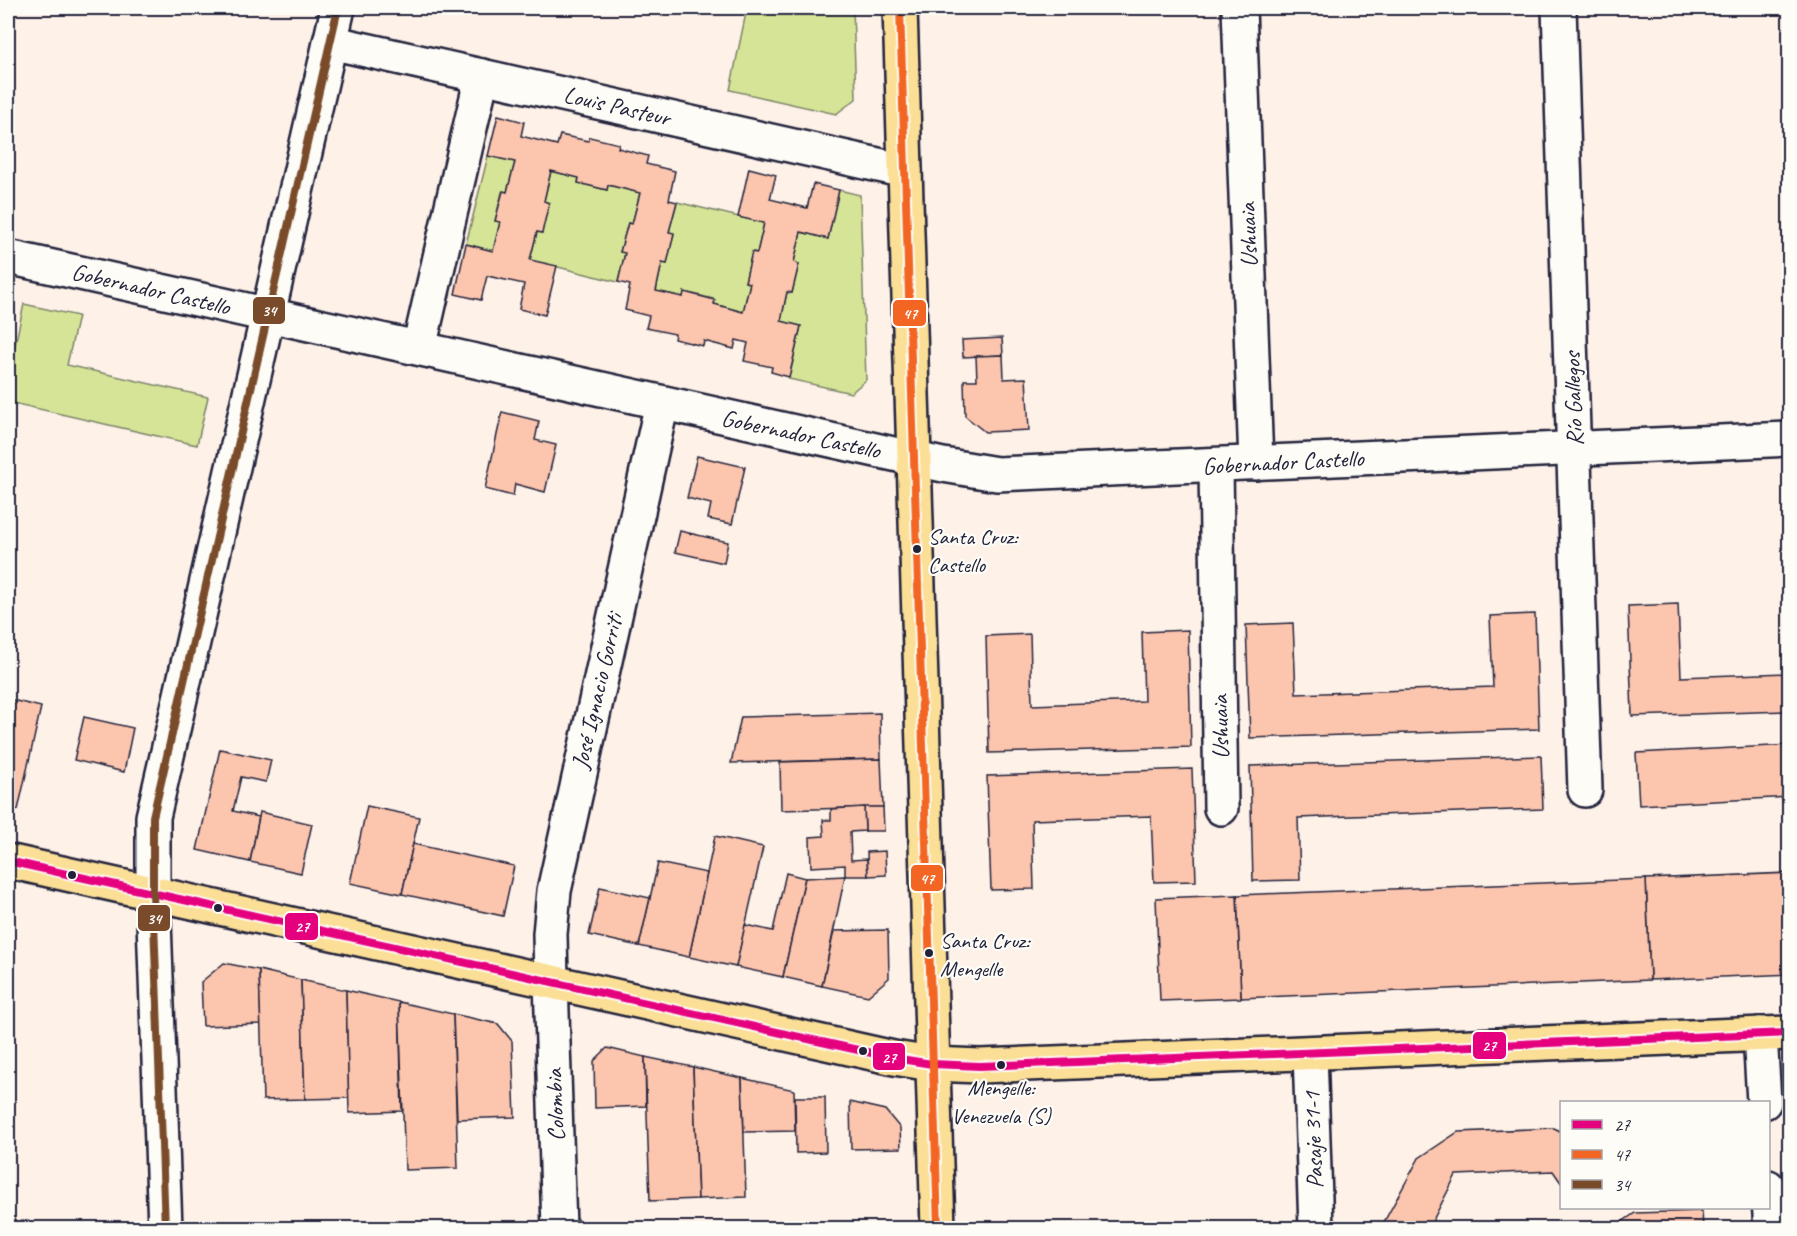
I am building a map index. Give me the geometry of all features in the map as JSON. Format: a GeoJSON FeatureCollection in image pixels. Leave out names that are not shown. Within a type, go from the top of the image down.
{"type":"FeatureCollection","features":[{"type":"Feature","properties":{"kind":"main road"},"geometry":{"type":"LineString","coordinates":[[900,8],[938,1228]]}},
{"type":"Feature","properties":{"kind":"main road"},"geometry":{"type":"LineString","coordinates":[[8,861],[887,1056],[932,1064],[980,1066],[1775,1033]]}},
{"type":"Feature","properties":{"kind":"street"},"geometry":{"type":"LineString","coordinates":[[165,1228],[152,843],[157,792],[338,8]]}},
{"type":"Feature","properties":{"kind":"street","name":"Ushuaia"},"geometry":{"type":"LineString","coordinates":[[1239,8],[1256,463]]}},
{"type":"Feature","properties":{"kind":"street","name":"Río Gallegos"},"geometry":{"type":"LineString","coordinates":[[1559,8],[1585,790]]}},
{"type":"Feature","properties":{"kind":"street","name":"Louis Pasteur"},"geometry":{"type":"LineString","coordinates":[[330,42],[905,171]]}},
{"type":"Feature","properties":{"kind":"street"},"geometry":{"type":"LineString","coordinates":[[419,348],[482,76]]}},
{"type":"Feature","properties":{"kind":"street","name":"Gobernador Castello"},"geometry":{"type":"LineString","coordinates":[[8,257],[914,459],[970,470],[1007,474],[1790,439]]}},
{"type":"Feature","properties":{"kind":"street","name":"José Ignacio Gorriti"},"geometry":{"type":"LineString","coordinates":[[551,981],[550,934],[558,870],[662,403]]}},
{"type":"Feature","properties":{"kind":"street","name":"Ushuaia"},"geometry":{"type":"LineString","coordinates":[[1216,465],[1221,808]]}},
{"type":"Feature","properties":{"kind":"street","name":"Colombia"},"geometry":{"type":"LineString","coordinates":[[551,981],[559,1228]]}},
{"type":"Feature","properties":{"kind":"street"},"geometry":{"type":"LineString","coordinates":[[1764,1101],[1775,1033]]}},
{"type":"Feature","properties":{"kind":"street","name":"Pasaje 31-1"},"geometry":{"type":"LineString","coordinates":[[1310,1053],[1316,1228]]}},
{"type":"Feature","properties":{"kind":"street"},"geometry":{"type":"LineString","coordinates":[[1770,1209],[1771,1228]]}},
{"type":"Feature","properties":{"kind":"green space"},"geometry":{"type":"Polygon","coordinates":[[[747,8],[853,8],[856,99],[836,114],[730,90],[747,8]]]}},
{"type":"Feature","properties":{"kind":"green space"},"geometry":{"type":"Polygon","coordinates":[[[488,156],[515,162],[507,192],[502,192],[495,221],[500,222],[493,251],[466,244],[488,156]]]}},
{"type":"Feature","properties":{"kind":"green space"},"geometry":{"type":"Polygon","coordinates":[[[551,171],[579,178],[578,183],[607,190],[608,185],[640,193],[632,224],[628,223],[620,252],[625,253],[618,282],[530,260],[537,232],[542,232],[549,203],[544,201],[551,171]]]}},
{"type":"Feature","properties":{"kind":"green space"},"geometry":{"type":"Polygon","coordinates":[[[839,190],[860,195],[866,380],[851,393],[789,379],[801,326],[781,321],[787,292],[792,293],[799,264],[794,263],[801,232],[828,238],[839,190]]]}},
{"type":"Feature","properties":{"kind":"green space"},"geometry":{"type":"Polygon","coordinates":[[[677,202],[764,223],[757,253],[752,252],[745,282],[750,283],[743,312],[714,304],[714,299],[685,292],[683,297],[656,291],[662,263],[667,263],[674,234],[669,232],[677,202]]]}},
{"type":"Feature","properties":{"kind":"green space"},"geometry":{"type":"Polygon","coordinates":[[[24,304],[78,316],[67,365],[208,397],[197,445],[8,402],[8,377],[24,304]]]}},
{"type":"Feature","properties":{"kind":"building"},"geometry":{"type":"Polygon","coordinates":[[[498,115],[524,122],[521,136],[557,145],[560,135],[588,141],[590,137],[619,144],[618,148],[648,156],[646,164],[675,171],[669,200],[677,202],[669,232],[674,233],[667,264],[662,263],[656,291],[683,297],[684,292],[715,300],[714,304],[743,312],[750,283],[745,282],[752,252],[757,253],[764,223],[738,217],[749,168],[776,175],[770,199],[807,208],[813,184],[839,190],[828,239],[801,232],[794,262],[799,264],[792,293],[787,292],[781,321],[801,326],[789,377],[771,372],[772,367],[744,361],[748,343],[736,340],[734,349],[704,341],[703,346],[674,339],[675,334],[646,328],[649,316],[625,310],[630,285],[618,282],[625,253],[620,252],[628,223],[632,224],[640,193],[608,185],[607,190],[578,183],[579,178],[551,171],[544,201],[549,203],[542,233],[537,232],[530,260],[557,266],[545,315],[519,309],[524,284],[487,276],[481,300],[455,294],[466,244],[493,251],[500,222],[495,221],[503,191],[507,192],[515,162],[488,156],[498,115]]]}},
{"type":"Feature","properties":{"kind":"building"},"geometry":{"type":"Polygon","coordinates":[[[1002,338],[1003,355],[963,357],[962,340],[1002,338]]]}},
{"type":"Feature","properties":{"kind":"building"},"geometry":{"type":"Polygon","coordinates":[[[1003,355],[1004,379],[1026,378],[1029,430],[985,432],[965,416],[964,380],[977,380],[976,356],[1003,355]]]}},
{"type":"Feature","properties":{"kind":"building"},"geometry":{"type":"Polygon","coordinates":[[[502,412],[539,421],[535,440],[556,445],[545,492],[515,484],[513,496],[485,489],[502,412]]]}},
{"type":"Feature","properties":{"kind":"building"},"geometry":{"type":"Polygon","coordinates":[[[697,456],[745,467],[732,524],[708,519],[711,504],[687,498],[697,456]]]}},
{"type":"Feature","properties":{"kind":"building"},"geometry":{"type":"Polygon","coordinates":[[[680,531],[728,542],[724,563],[675,552],[680,531]]]}},
{"type":"Feature","properties":{"kind":"building"},"geometry":{"type":"Polygon","coordinates":[[[1678,604],[1681,677],[1790,673],[1790,711],[1632,716],[1628,606],[1678,604]]]}},
{"type":"Feature","properties":{"kind":"building"},"geometry":{"type":"Polygon","coordinates":[[[1535,614],[1539,729],[1250,738],[1246,625],[1293,623],[1296,694],[1493,687],[1490,616],[1535,614]]]}},
{"type":"Feature","properties":{"kind":"building"},"geometry":{"type":"Polygon","coordinates":[[[1188,630],[1191,747],[989,753],[986,636],[1030,634],[1032,705],[1144,701],[1142,632],[1188,630]]]}},
{"type":"Feature","properties":{"kind":"building"},"geometry":{"type":"Polygon","coordinates":[[[8,699],[41,707],[18,810],[8,807],[8,699]]]}},
{"type":"Feature","properties":{"kind":"building"},"geometry":{"type":"Polygon","coordinates":[[[880,713],[881,759],[731,763],[741,717],[880,713]]]}},
{"type":"Feature","properties":{"kind":"building"},"geometry":{"type":"Polygon","coordinates":[[[84,717],[133,728],[124,772],[74,760],[84,717]]]}},
{"type":"Feature","properties":{"kind":"building"},"geometry":{"type":"Polygon","coordinates":[[[1790,745],[1790,797],[1639,805],[1636,753],[1790,745]]]}},
{"type":"Feature","properties":{"kind":"building"},"geometry":{"type":"Polygon","coordinates":[[[220,749],[271,760],[266,782],[241,777],[233,811],[259,817],[250,862],[197,850],[220,749]]]}},
{"type":"Feature","properties":{"kind":"building"},"geometry":{"type":"Polygon","coordinates":[[[1541,756],[1543,809],[1298,818],[1300,880],[1253,881],[1250,766],[1541,756]]]}},
{"type":"Feature","properties":{"kind":"building"},"geometry":{"type":"Polygon","coordinates":[[[881,759],[883,807],[781,810],[780,762],[881,759]]]}},
{"type":"Feature","properties":{"kind":"building"},"geometry":{"type":"Polygon","coordinates":[[[1192,769],[1196,881],[1154,882],[1151,816],[1032,820],[1034,889],[991,890],[987,776],[1192,769]]]}},
{"type":"Feature","properties":{"kind":"building"},"geometry":{"type":"Polygon","coordinates":[[[367,806],[419,817],[402,894],[350,883],[367,806]]]}},
{"type":"Feature","properties":{"kind":"building"},"geometry":{"type":"Polygon","coordinates":[[[864,807],[883,807],[884,831],[865,831],[864,807]]]}},
{"type":"Feature","properties":{"kind":"building"},"geometry":{"type":"Polygon","coordinates":[[[864,807],[865,831],[850,832],[851,860],[867,859],[868,876],[845,876],[845,865],[811,867],[810,837],[824,836],[823,820],[831,820],[831,809],[864,807]]]}},
{"type":"Feature","properties":{"kind":"building"},"geometry":{"type":"Polygon","coordinates":[[[260,812],[312,824],[301,873],[250,862],[260,812]]]}},
{"type":"Feature","properties":{"kind":"building"},"geometry":{"type":"Polygon","coordinates":[[[715,836],[763,847],[736,967],[689,957],[715,836]]]}},
{"type":"Feature","properties":{"kind":"building"},"geometry":{"type":"Polygon","coordinates":[[[413,844],[514,866],[503,916],[402,894],[413,844]]]}},
{"type":"Feature","properties":{"kind":"building"},"geometry":{"type":"Polygon","coordinates":[[[885,851],[886,875],[868,876],[867,852],[885,851]]]}},
{"type":"Feature","properties":{"kind":"building"},"geometry":{"type":"Polygon","coordinates":[[[658,863],[707,873],[689,957],[639,946],[658,863]]]}},
{"type":"Feature","properties":{"kind":"building"},"geometry":{"type":"Polygon","coordinates":[[[786,873],[805,878],[783,977],[736,967],[745,925],[773,931],[786,873]]]}},
{"type":"Feature","properties":{"kind":"building"},"geometry":{"type":"Polygon","coordinates":[[[1790,873],[1790,974],[1650,980],[1646,879],[1790,873]]]}},
{"type":"Feature","properties":{"kind":"building"},"geometry":{"type":"Polygon","coordinates":[[[845,876],[822,986],[783,977],[805,878],[845,876]]]}},
{"type":"Feature","properties":{"kind":"building"},"geometry":{"type":"Polygon","coordinates":[[[1646,879],[1650,980],[1241,998],[1237,895],[1646,879]]]}},
{"type":"Feature","properties":{"kind":"building"},"geometry":{"type":"Polygon","coordinates":[[[600,887],[650,898],[639,946],[589,935],[600,887]]]}},
{"type":"Feature","properties":{"kind":"building"},"geometry":{"type":"Polygon","coordinates":[[[1237,895],[1241,998],[1160,1001],[1156,898],[1237,895]]]}},
{"type":"Feature","properties":{"kind":"building"},"geometry":{"type":"Polygon","coordinates":[[[888,930],[889,978],[868,996],[822,986],[834,931],[888,930]]]}},
{"type":"Feature","properties":{"kind":"building"},"geometry":{"type":"Polygon","coordinates":[[[224,963],[259,970],[261,1024],[203,1026],[201,982],[224,963]]]}},
{"type":"Feature","properties":{"kind":"building"},"geometry":{"type":"Polygon","coordinates":[[[259,970],[301,980],[305,1099],[263,1100],[259,970]]]}},
{"type":"Feature","properties":{"kind":"building"},"geometry":{"type":"Polygon","coordinates":[[[301,980],[346,990],[349,1098],[305,1099],[301,980]]]}},
{"type":"Feature","properties":{"kind":"building"},"geometry":{"type":"Polygon","coordinates":[[[346,990],[399,1002],[402,1111],[349,1113],[346,990]]]}},
{"type":"Feature","properties":{"kind":"building"},"geometry":{"type":"Polygon","coordinates":[[[399,1002],[453,1014],[458,1168],[405,1170],[399,1002]]]}},
{"type":"Feature","properties":{"kind":"building"},"geometry":{"type":"Polygon","coordinates":[[[453,1014],[498,1024],[512,1041],[515,1117],[457,1119],[453,1014]]]}},
{"type":"Feature","properties":{"kind":"building"},"geometry":{"type":"Polygon","coordinates":[[[607,1048],[645,1057],[646,1106],[595,1108],[594,1061],[607,1048]]]}},
{"type":"Feature","properties":{"kind":"building"},"geometry":{"type":"Polygon","coordinates":[[[645,1057],[693,1067],[698,1199],[650,1201],[645,1057]]]}},
{"type":"Feature","properties":{"kind":"building"},"geometry":{"type":"Polygon","coordinates":[[[693,1067],[742,1078],[746,1197],[698,1199],[693,1067]]]}},
{"type":"Feature","properties":{"kind":"building"},"geometry":{"type":"Polygon","coordinates":[[[742,1078],[794,1090],[795,1131],[744,1132],[742,1078]]]}},
{"type":"Feature","properties":{"kind":"building"},"geometry":{"type":"Polygon","coordinates":[[[795,1097],[825,1097],[826,1152],[796,1153],[795,1097]]]}},
{"type":"Feature","properties":{"kind":"building"},"geometry":{"type":"Polygon","coordinates":[[[850,1102],[885,1110],[900,1128],[901,1148],[851,1149],[850,1102]]]}},
{"type":"Feature","properties":{"kind":"building"},"geometry":{"type":"Polygon","coordinates":[[[1554,1128],[1560,1131],[1560,1181],[1553,1171],[1456,1175],[1429,1228],[1384,1228],[1384,1222],[1419,1158],[1458,1132],[1554,1128]]]}},
{"type":"Feature","properties":{"kind":"building"},"geometry":{"type":"Polygon","coordinates":[[[1702,1211],[1703,1228],[1613,1228],[1635,1213],[1702,1211]]]}},
{"type":"Feature","properties":{"kind":"transit line","name":"34"},"geometry":{"type":"LineString","coordinates":[[165,1228],[153,893],[153,817],[338,8]]}},
{"type":"Feature","properties":{"kind":"transit line","name":"47"},"geometry":{"type":"LineString","coordinates":[[900,8],[938,1228]]}},
{"type":"Feature","properties":{"kind":"transit line","name":"27"},"geometry":{"type":"LineString","coordinates":[[8,861],[894,1058],[932,1064],[980,1066],[1790,1033]]}},
{"type":"Feature","properties":{"kind":"place","name":"Santa Cruz: Castello"},"geometry":{"type":"Point","coordinates":[917,549]}},
{"type":"Feature","properties":{"kind":"place","name":"Santa Cruz: Mengelle"},"geometry":{"type":"Point","coordinates":[929,953]}},
{"type":"Feature","properties":{"kind":"place","name":"Mengelle: Venezuela (S)"},"geometry":{"type":"Point","coordinates":[1001,1065]}}]}
